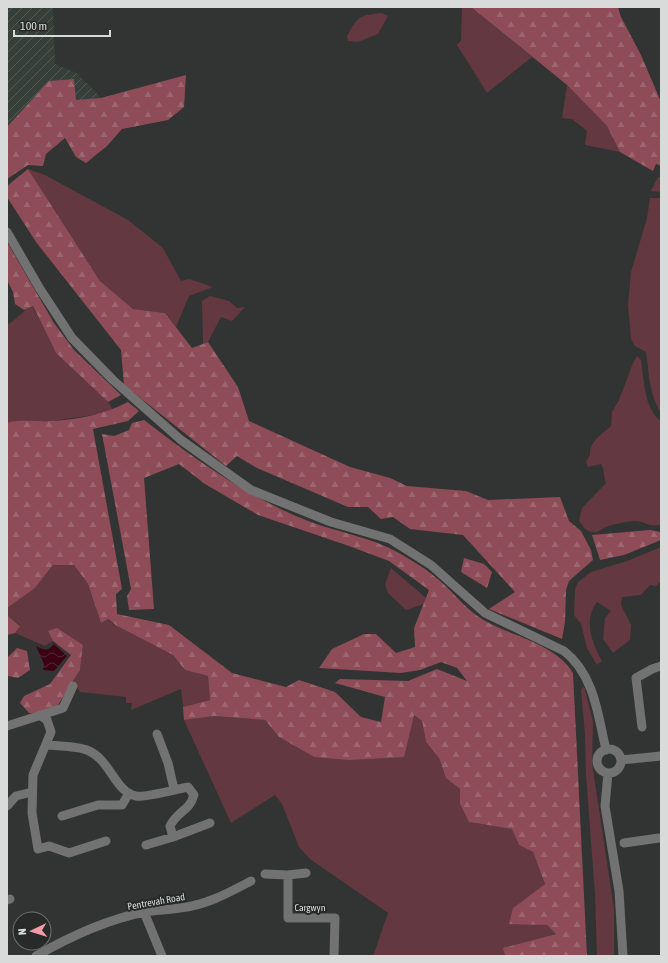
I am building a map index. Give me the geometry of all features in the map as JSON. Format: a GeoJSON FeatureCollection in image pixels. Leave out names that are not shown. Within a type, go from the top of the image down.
{"type":"FeatureCollection","features":[{"type":"Feature","properties":{"kind":"street"},"geometry":{"type":"LineString","coordinates":[[7,232],[40,289],[72,338],[113,380],[182,440],[251,490],[331,522],[390,539],[431,565],[485,613],[564,651],[573,658],[586,676],[595,701],[606,750]]}},
{"type":"Feature","properties":{"kind":"street"},"geometry":{"type":"LineString","coordinates":[[642,726],[636,678],[661,666]]}},
{"type":"Feature","properties":{"kind":"street"},"geometry":{"type":"LineString","coordinates":[[7,726],[63,708],[74,686]]}},
{"type":"Feature","properties":{"kind":"street"},"geometry":{"type":"LineString","coordinates":[[41,716],[47,720],[51,732],[33,775],[32,814],[38,849],[49,846],[69,853],[106,841]]}},
{"type":"Feature","properties":{"kind":"street"},"geometry":{"type":"LineString","coordinates":[[156,734],[168,763],[174,789]]}},
{"type":"Feature","properties":{"kind":"street"},"geometry":{"type":"LineString","coordinates":[[46,745],[89,750],[107,765],[118,784],[129,793],[137,797],[188,787],[194,796],[191,805],[174,818],[170,826],[173,837]]}},
{"type":"Feature","properties":{"kind":"street"},"geometry":{"type":"LineString","coordinates":[[606,750],[616,751],[621,760],[618,770],[608,773],[599,768],[597,760],[600,754],[606,750]]}},
{"type":"Feature","properties":{"kind":"street"},"geometry":{"type":"LineString","coordinates":[[621,760],[661,756]]}},
{"type":"Feature","properties":{"kind":"street"},"geometry":{"type":"LineString","coordinates":[[608,773],[605,806],[619,890],[623,956]]}},
{"type":"Feature","properties":{"kind":"street"},"geometry":{"type":"LineString","coordinates":[[7,806],[16,796],[32,792]]}},
{"type":"Feature","properties":{"kind":"street"},"geometry":{"type":"LineString","coordinates":[[62,816],[98,806],[122,805],[129,793]]}},
{"type":"Feature","properties":{"kind":"street"},"geometry":{"type":"LineString","coordinates":[[146,845],[173,837],[210,823]]}},
{"type":"Feature","properties":{"kind":"street"},"geometry":{"type":"LineString","coordinates":[[624,842],[659,838]]}},
{"type":"Feature","properties":{"kind":"street"},"geometry":{"type":"LineString","coordinates":[[265,874],[306,874]]}},
{"type":"Feature","properties":{"kind":"street","name":"Cargwyn"},"geometry":{"type":"LineString","coordinates":[[288,875],[288,918],[335,918],[334,956]]}},
{"type":"Feature","properties":{"kind":"street","name":"Pentrevah Road"},"geometry":{"type":"LineString","coordinates":[[36,956],[64,940],[112,921],[144,912],[181,908],[213,901],[251,881]]}},
{"type":"Feature","properties":{"kind":"street"},"geometry":{"type":"LineString","coordinates":[[144,912],[162,956]]}},
{"type":"Feature","properties":{"kind":"shaded area"},"geometry":{"type":"Polygon","coordinates":[[[7,7],[53,7],[55,64],[77,73],[101,98],[7,150],[7,7]]]}},
{"type":"Feature","properties":{"kind":"shaded area"},"geometry":{"type":"Polygon","coordinates":[[[462,7],[471,7],[532,57],[487,93],[457,45],[461,40],[462,7]]]}},
{"type":"Feature","properties":{"kind":"shaded area"},"geometry":{"type":"Polygon","coordinates":[[[382,13],[388,16],[378,34],[358,42],[348,41],[347,36],[357,20],[364,16],[382,13]]]}},
{"type":"Feature","properties":{"kind":"shaded area"},"geometry":{"type":"Polygon","coordinates":[[[567,85],[607,126],[620,152],[585,145],[587,131],[572,119],[562,118],[567,85]]]}},
{"type":"Feature","properties":{"kind":"shaded area"},"geometry":{"type":"Polygon","coordinates":[[[28,169],[45,175],[128,220],[163,248],[181,281],[189,279],[213,287],[189,296],[176,327],[165,313],[133,309],[100,281],[28,169]]]}},
{"type":"Feature","properties":{"kind":"shaded area"},"geometry":{"type":"Polygon","coordinates":[[[658,177],[661,177],[661,192],[651,191],[658,177]]]}},
{"type":"Feature","properties":{"kind":"shaded area"},"geometry":{"type":"Polygon","coordinates":[[[650,198],[661,198],[661,412],[654,399],[652,391],[646,352],[635,346],[631,339],[628,305],[631,272],[647,218],[650,198]]]}},
{"type":"Feature","properties":{"kind":"shaded area"},"geometry":{"type":"Polygon","coordinates":[[[210,296],[229,301],[237,308],[245,307],[232,321],[221,317],[208,342],[203,344],[202,301],[210,296]]]}},
{"type":"Feature","properties":{"kind":"shaded area"},"geometry":{"type":"Polygon","coordinates":[[[32,305],[56,353],[108,402],[113,410],[93,415],[52,421],[7,423],[7,325],[32,305]]]}},
{"type":"Feature","properties":{"kind":"shaded area"},"geometry":{"type":"Polygon","coordinates":[[[637,356],[641,360],[648,402],[655,416],[661,421],[661,524],[654,526],[634,521],[611,525],[599,531],[591,532],[588,531],[579,521],[582,508],[606,483],[601,464],[588,467],[586,462],[594,442],[611,426],[612,412],[619,400],[637,356]]]}},
{"type":"Feature","properties":{"kind":"shaded area"},"geometry":{"type":"Polygon","coordinates":[[[661,547],[661,581],[656,586],[650,585],[641,595],[622,597],[621,605],[631,625],[630,640],[613,653],[603,639],[605,618],[611,611],[597,602],[593,609],[590,616],[590,632],[602,661],[597,665],[587,648],[581,624],[574,615],[575,589],[578,582],[591,572],[627,561],[661,547]]]}},
{"type":"Feature","properties":{"kind":"shaded area"},"geometry":{"type":"Polygon","coordinates":[[[54,564],[74,565],[88,584],[101,623],[107,619],[117,626],[173,655],[185,670],[208,676],[210,700],[183,707],[181,689],[131,710],[132,703],[126,703],[126,697],[80,692],[73,681],[80,670],[83,645],[48,631],[53,641],[45,646],[15,633],[20,625],[7,615],[7,608],[35,588],[54,564]]]}},
{"type":"Feature","properties":{"kind":"shaded area"},"geometry":{"type":"Polygon","coordinates":[[[391,568],[426,598],[424,604],[406,610],[388,593],[385,584],[391,568]]]}},
{"type":"Feature","properties":{"kind":"shaded area"},"geometry":{"type":"Polygon","coordinates":[[[584,686],[593,722],[592,763],[614,909],[614,956],[597,956],[595,894],[581,690],[584,686]]]}},
{"type":"Feature","properties":{"kind":"shaded area"},"geometry":{"type":"Polygon","coordinates":[[[414,715],[422,721],[426,742],[439,758],[446,778],[460,789],[460,804],[469,822],[512,829],[519,845],[533,852],[545,884],[513,908],[547,925],[556,934],[504,948],[505,956],[373,956],[388,913],[310,859],[299,847],[282,804],[275,795],[231,823],[184,720],[214,716],[265,720],[279,737],[314,757],[414,715]]]}},
{"type":"Feature","properties":{"kind":"green space"},"geometry":{"type":"Polygon","coordinates":[[[471,7],[618,7],[621,17],[641,55],[661,102],[661,166],[656,164],[653,171],[620,152],[607,126],[567,85],[471,7]]]}},
{"type":"Feature","properties":{"kind":"green space"},"geometry":{"type":"Polygon","coordinates":[[[186,75],[184,107],[168,120],[122,129],[107,146],[86,163],[76,157],[65,138],[46,154],[43,166],[28,165],[7,179],[7,127],[49,81],[74,79],[76,100],[101,98],[186,75]]]}},
{"type":"Feature","properties":{"kind":"green space"},"geometry":{"type":"Polygon","coordinates":[[[28,169],[100,281],[133,309],[165,313],[192,348],[208,342],[238,387],[249,421],[350,467],[390,478],[407,486],[466,491],[488,500],[560,497],[569,521],[581,531],[591,550],[593,560],[569,581],[566,590],[565,622],[562,639],[489,609],[515,592],[463,535],[410,529],[393,517],[381,519],[368,507],[348,507],[257,468],[237,456],[226,466],[124,385],[121,350],[36,242],[7,197],[7,186],[28,169]]]}},
{"type":"Feature","properties":{"kind":"green space"},"geometry":{"type":"Polygon","coordinates":[[[7,242],[54,323],[74,350],[121,395],[108,402],[56,353],[33,306],[24,310],[15,304],[13,292],[7,280],[7,242]]]}},
{"type":"Feature","properties":{"kind":"green space"},"geometry":{"type":"Polygon","coordinates":[[[128,402],[139,411],[128,421],[93,429],[122,589],[116,594],[117,614],[169,625],[232,673],[286,687],[299,680],[335,692],[361,717],[381,722],[385,697],[335,683],[340,679],[408,681],[437,669],[467,681],[457,668],[441,662],[420,670],[401,673],[319,668],[332,649],[364,634],[376,634],[396,653],[415,647],[414,628],[429,590],[389,561],[258,515],[205,484],[179,464],[144,478],[154,609],[129,610],[127,596],[131,589],[102,434],[114,436],[129,430],[132,423],[144,420],[202,463],[264,501],[308,521],[366,539],[388,547],[399,553],[439,580],[476,615],[488,622],[542,646],[565,662],[573,673],[587,956],[505,956],[503,948],[556,934],[547,925],[509,924],[513,908],[545,884],[533,852],[519,845],[512,829],[469,822],[460,804],[460,789],[446,778],[439,758],[426,742],[422,721],[414,715],[404,757],[350,760],[314,757],[279,737],[265,720],[214,716],[184,720],[183,707],[210,700],[208,676],[185,670],[173,655],[117,626],[108,619],[101,623],[88,584],[74,565],[53,565],[35,588],[7,608],[7,423],[17,421],[45,421],[80,418],[110,410],[128,402]]]}},
{"type":"Feature","properties":{"kind":"green space"},"geometry":{"type":"Polygon","coordinates":[[[650,530],[661,532],[661,540],[624,555],[600,560],[592,535],[650,530]]]}},
{"type":"Feature","properties":{"kind":"green space"},"geometry":{"type":"Polygon","coordinates":[[[464,558],[484,564],[492,572],[487,588],[461,572],[464,558]]]}},
{"type":"Feature","properties":{"kind":"green space"},"geometry":{"type":"Polygon","coordinates":[[[7,615],[20,626],[15,633],[7,635],[7,615]]]}},
{"type":"Feature","properties":{"kind":"green space"},"geometry":{"type":"Polygon","coordinates":[[[57,628],[83,645],[80,670],[58,705],[36,713],[29,713],[20,703],[24,696],[50,684],[71,655],[53,641],[48,631],[57,628]]]}},
{"type":"Feature","properties":{"kind":"green space"},"geometry":{"type":"Polygon","coordinates":[[[17,648],[27,651],[30,670],[18,678],[8,676],[7,658],[17,648]]]}},
{"type":"Feature","properties":{"kind":"water"},"geometry":{"type":"Polygon","coordinates":[[[54,644],[67,656],[54,671],[43,670],[44,664],[36,646],[46,650],[54,644]]]}}]}
